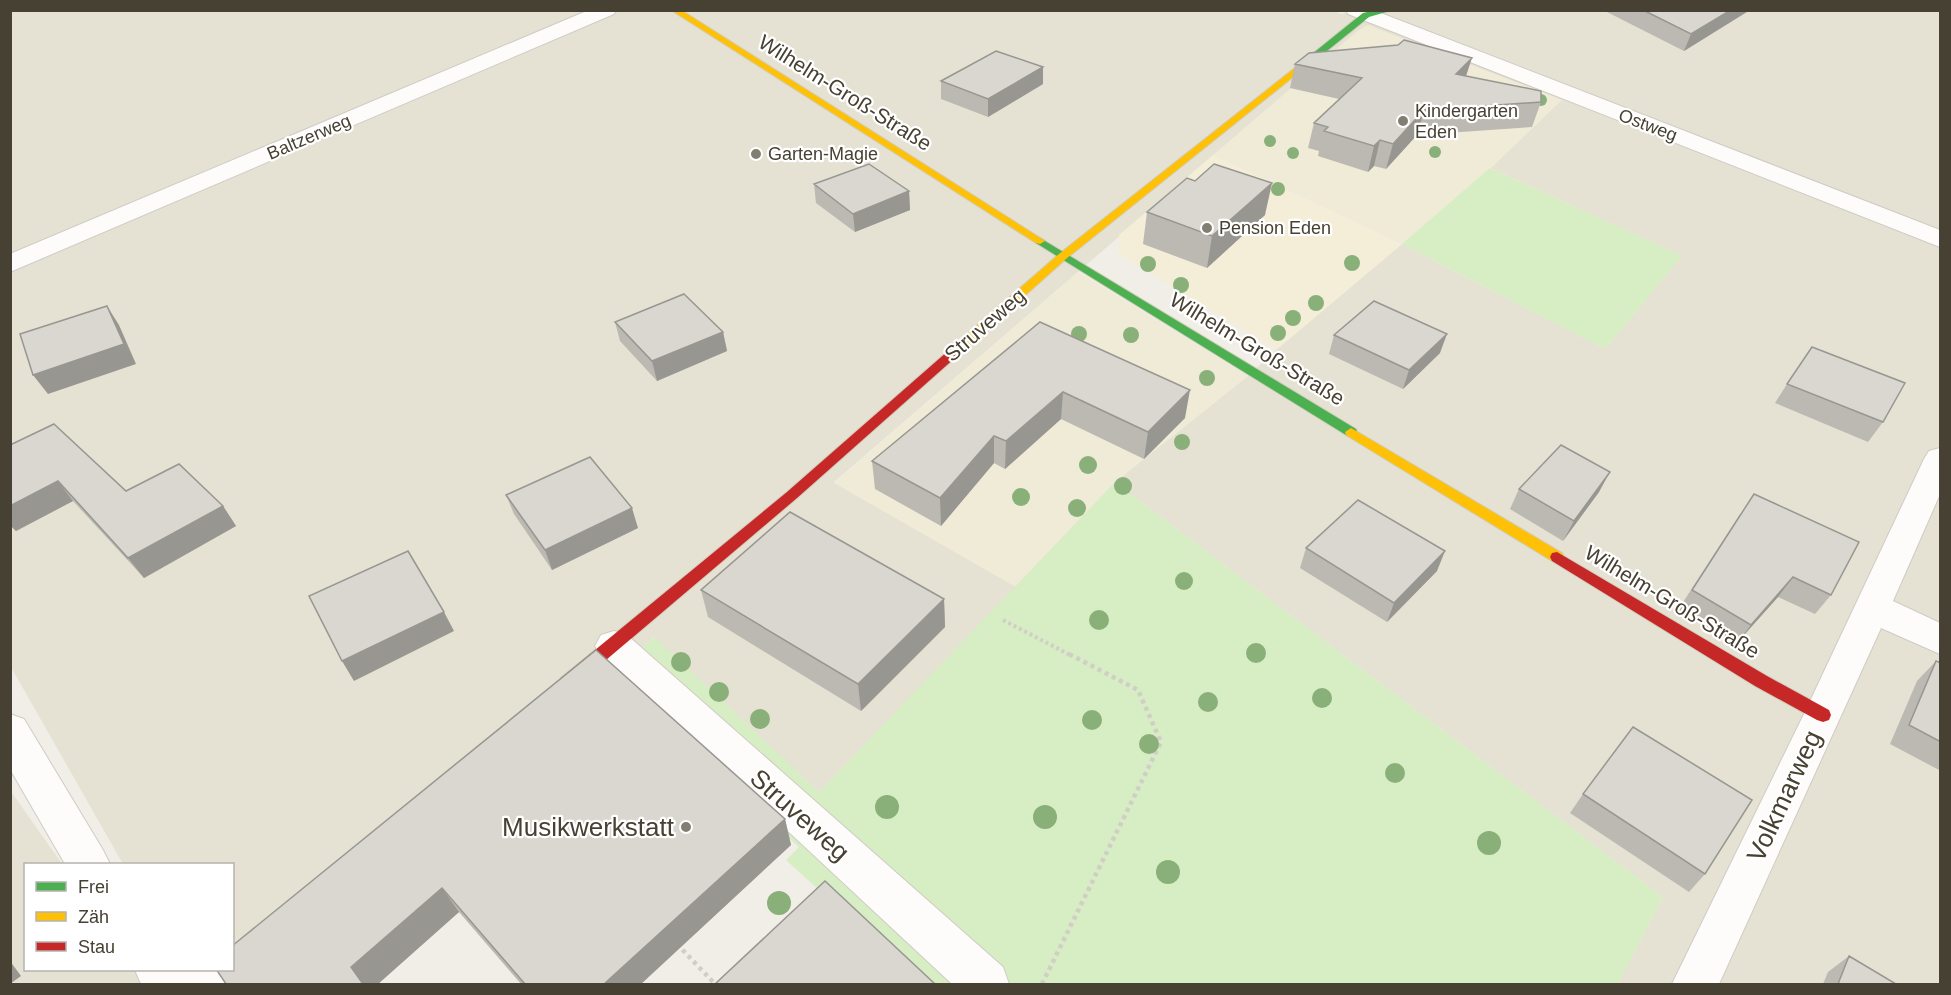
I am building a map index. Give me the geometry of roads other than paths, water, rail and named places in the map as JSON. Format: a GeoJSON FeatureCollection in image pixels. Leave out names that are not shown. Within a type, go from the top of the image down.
{"type":"FeatureCollection","features":[{"type":"Feature","properties":{"kind":"street","name":"Baltzerweg"},"geometry":{"type":"LineString","coordinates":[[10,264],[607,10]]}},
{"type":"Feature","properties":{"kind":"street","name":"Wilhelm-Groß-Straße"},"geometry":{"type":"LineString","coordinates":[[675,10],[1064,256],[1751,674],[1823,715]]}},
{"type":"Feature","properties":{"kind":"street"},"geometry":{"type":"LineString","coordinates":[[1360,13],[1389,10]]}},
{"type":"Feature","properties":{"kind":"street","name":"Struveweg"},"geometry":{"type":"LineString","coordinates":[[558,690],[614,646],[792,495],[1064,256],[1360,13]]}},
{"type":"Feature","properties":{"kind":"street","name":"Ostweg"},"geometry":{"type":"LineString","coordinates":[[1360,13],[1941,239]]}},
{"type":"Feature","properties":{"kind":"street","name":"Volkmarweg"},"geometry":{"type":"LineString","coordinates":[[1695,984],[1941,459]]}},
{"type":"Feature","properties":{"kind":"street"},"geometry":{"type":"LineString","coordinates":[[1873,608],[1941,639]]}},
{"type":"Feature","properties":{"kind":"street","name":"Struveweg"},"geometry":{"type":"LineString","coordinates":[[614,646],[986,984]]}},
{"type":"Feature","properties":{"kind":"street"},"geometry":{"type":"LineString","coordinates":[[10,731],[87,863]]}},
{"type":"Feature","properties":{"kind":"street"},"geometry":{"type":"LineString","coordinates":[[161,971],[177,984]]}},
{"type":"Feature","properties":{"kind":"street"},"geometry":{"type":"LineString","coordinates":[[190,984],[206,971]]}},
{"type":"Feature","properties":{"kind":"place","name":"Kindergarten Eden"},"geometry":{"type":"Point","coordinates":[1403,121]}},
{"type":"Feature","properties":{"kind":"place","name":"Garten-Magie"},"geometry":{"type":"Point","coordinates":[756,154]}},
{"type":"Feature","properties":{"kind":"place","name":"Pension Eden"},"geometry":{"type":"Point","coordinates":[1207,228]}},
{"type":"Feature","properties":{"kind":"place","name":"Musikwerkstatt"},"geometry":{"type":"Point","coordinates":[686,827]}}]}
